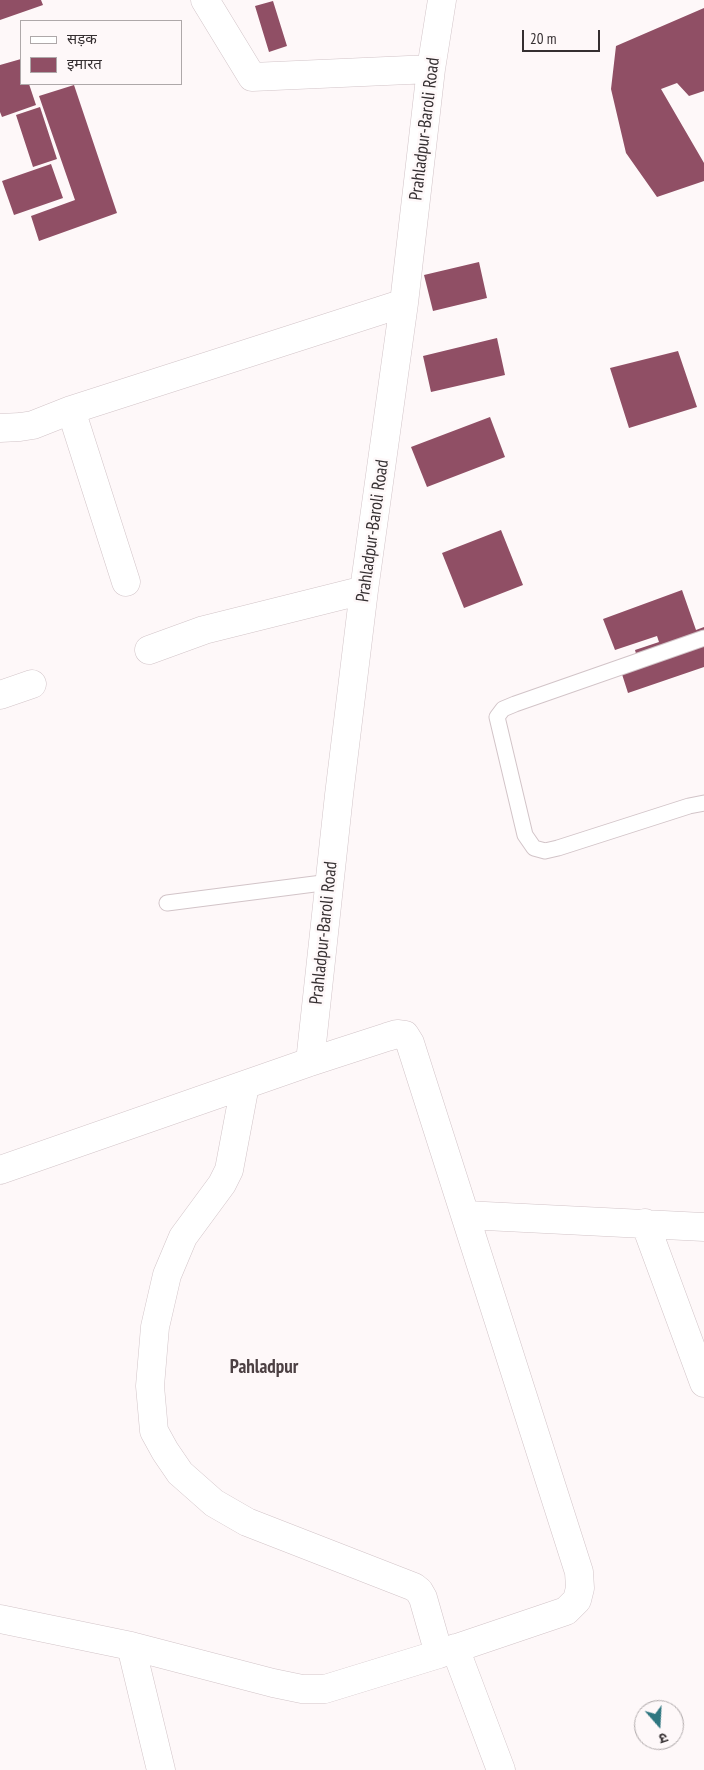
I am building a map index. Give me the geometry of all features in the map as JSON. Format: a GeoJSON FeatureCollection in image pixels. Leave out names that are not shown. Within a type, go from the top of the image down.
{"type":"FeatureCollection","features":[{"type":"Feature","properties":{"kind":"street"},"geometry":{"type":"LineString","coordinates":[[205,0],[252,77],[431,69]]}},
{"type":"Feature","properties":{"kind":"street","name":"Prahladpur-Baroli Road"},"geometry":{"type":"LineString","coordinates":[[310,1062],[364,590],[404,303],[431,69],[442,0]]}},
{"type":"Feature","properties":{"kind":"street"},"geometry":{"type":"LineString","coordinates":[[0,428],[33,425],[71,410],[404,303]]}},
{"type":"Feature","properties":{"kind":"street"},"geometry":{"type":"LineString","coordinates":[[71,410],[126,582]]}},
{"type":"Feature","properties":{"kind":"street"},"geometry":{"type":"LineString","coordinates":[[149,650],[204,630],[364,590]]}},
{"type":"Feature","properties":{"kind":"street"},"geometry":{"type":"LineString","coordinates":[[0,695],[32,684]]}},
{"type":"Feature","properties":{"kind":"street"},"geometry":{"type":"LineString","coordinates":[[0,1170],[310,1062],[396,1034],[405,1035],[410,1043],[579,1572],[580,1588],[578,1600],[566,1611],[325,1689],[302,1689],[273,1683],[131,1646],[0,1619]]}},
{"type":"Feature","properties":{"kind":"street"},"geometry":{"type":"LineString","coordinates":[[245,1085],[229,1170],[222,1184],[183,1237],[167,1275],[155,1327],[150,1386],[154,1431],[180,1472],[214,1503],[246,1522],[414,1587],[419,1591],[501,1770]]}},
{"type":"Feature","properties":{"kind":"street"},"geometry":{"type":"LineString","coordinates":[[465,1215],[704,1227]]}},
{"type":"Feature","properties":{"kind":"street"},"geometry":{"type":"LineString","coordinates":[[645,1223],[701,1368]]}},
{"type":"Feature","properties":{"kind":"street"},"geometry":{"type":"LineString","coordinates":[[131,1646],[161,1770]]}},
{"type":"Feature","properties":{"kind":"lane"},"geometry":{"type":"LineString","coordinates":[[704,638],[515,704],[503,709],[498,717],[525,835],[534,848],[545,851],[558,848],[689,806],[704,803]]}},
{"type":"Feature","properties":{"kind":"lane"},"geometry":{"type":"LineString","coordinates":[[167,903],[330,882]]}},
{"type":"Feature","properties":{"kind":"building"},"geometry":{"type":"Polygon","coordinates":[[[0,0],[41,0],[43,5],[0,20],[0,0]]]}},
{"type":"Feature","properties":{"kind":"building"},"geometry":{"type":"Polygon","coordinates":[[[273,1],[287,46],[269,52],[255,6],[273,1]]]}},
{"type":"Feature","properties":{"kind":"building"},"geometry":{"type":"Polygon","coordinates":[[[704,8],[704,91],[689,96],[677,83],[661,89],[704,163],[704,181],[657,197],[626,153],[611,89],[616,46],[704,8]]]}},
{"type":"Feature","properties":{"kind":"building"},"geometry":{"type":"Polygon","coordinates":[[[20,59],[20,85],[29,85],[36,105],[2,117],[0,112],[0,65],[20,59]]]}},
{"type":"Feature","properties":{"kind":"building"},"geometry":{"type":"Polygon","coordinates":[[[74,85],[117,213],[39,241],[31,216],[75,200],[39,96],[74,85]]]}},
{"type":"Feature","properties":{"kind":"building"},"geometry":{"type":"Polygon","coordinates":[[[40,107],[57,159],[33,167],[16,115],[40,107]]]}},
{"type":"Feature","properties":{"kind":"building"},"geometry":{"type":"Polygon","coordinates":[[[51,164],[63,198],[14,215],[2,181],[51,164]]]}},
{"type":"Feature","properties":{"kind":"building"},"geometry":{"type":"Polygon","coordinates":[[[479,262],[487,298],[433,311],[424,275],[479,262]]]}},
{"type":"Feature","properties":{"kind":"building"},"geometry":{"type":"Polygon","coordinates":[[[497,338],[505,375],[431,392],[423,356],[497,338]]]}},
{"type":"Feature","properties":{"kind":"building"},"geometry":{"type":"Polygon","coordinates":[[[678,351],[697,407],[629,428],[610,368],[678,351]]]}},
{"type":"Feature","properties":{"kind":"building"},"geometry":{"type":"Polygon","coordinates":[[[490,417],[505,457],[427,487],[411,447],[490,417]]]}},
{"type":"Feature","properties":{"kind":"building"},"geometry":{"type":"Polygon","coordinates":[[[501,530],[523,585],[464,608],[442,553],[501,530]]]}},
{"type":"Feature","properties":{"kind":"building"},"geometry":{"type":"Polygon","coordinates":[[[682,590],[696,630],[704,627],[704,667],[628,693],[620,668],[638,661],[635,650],[659,642],[657,636],[615,650],[603,619],[682,590]]]}},
{"type":"Feature","properties":{"kind":"district","name":"Pahladpur"},"geometry":{"type":"Point","coordinates":[264,1368]}}]}
